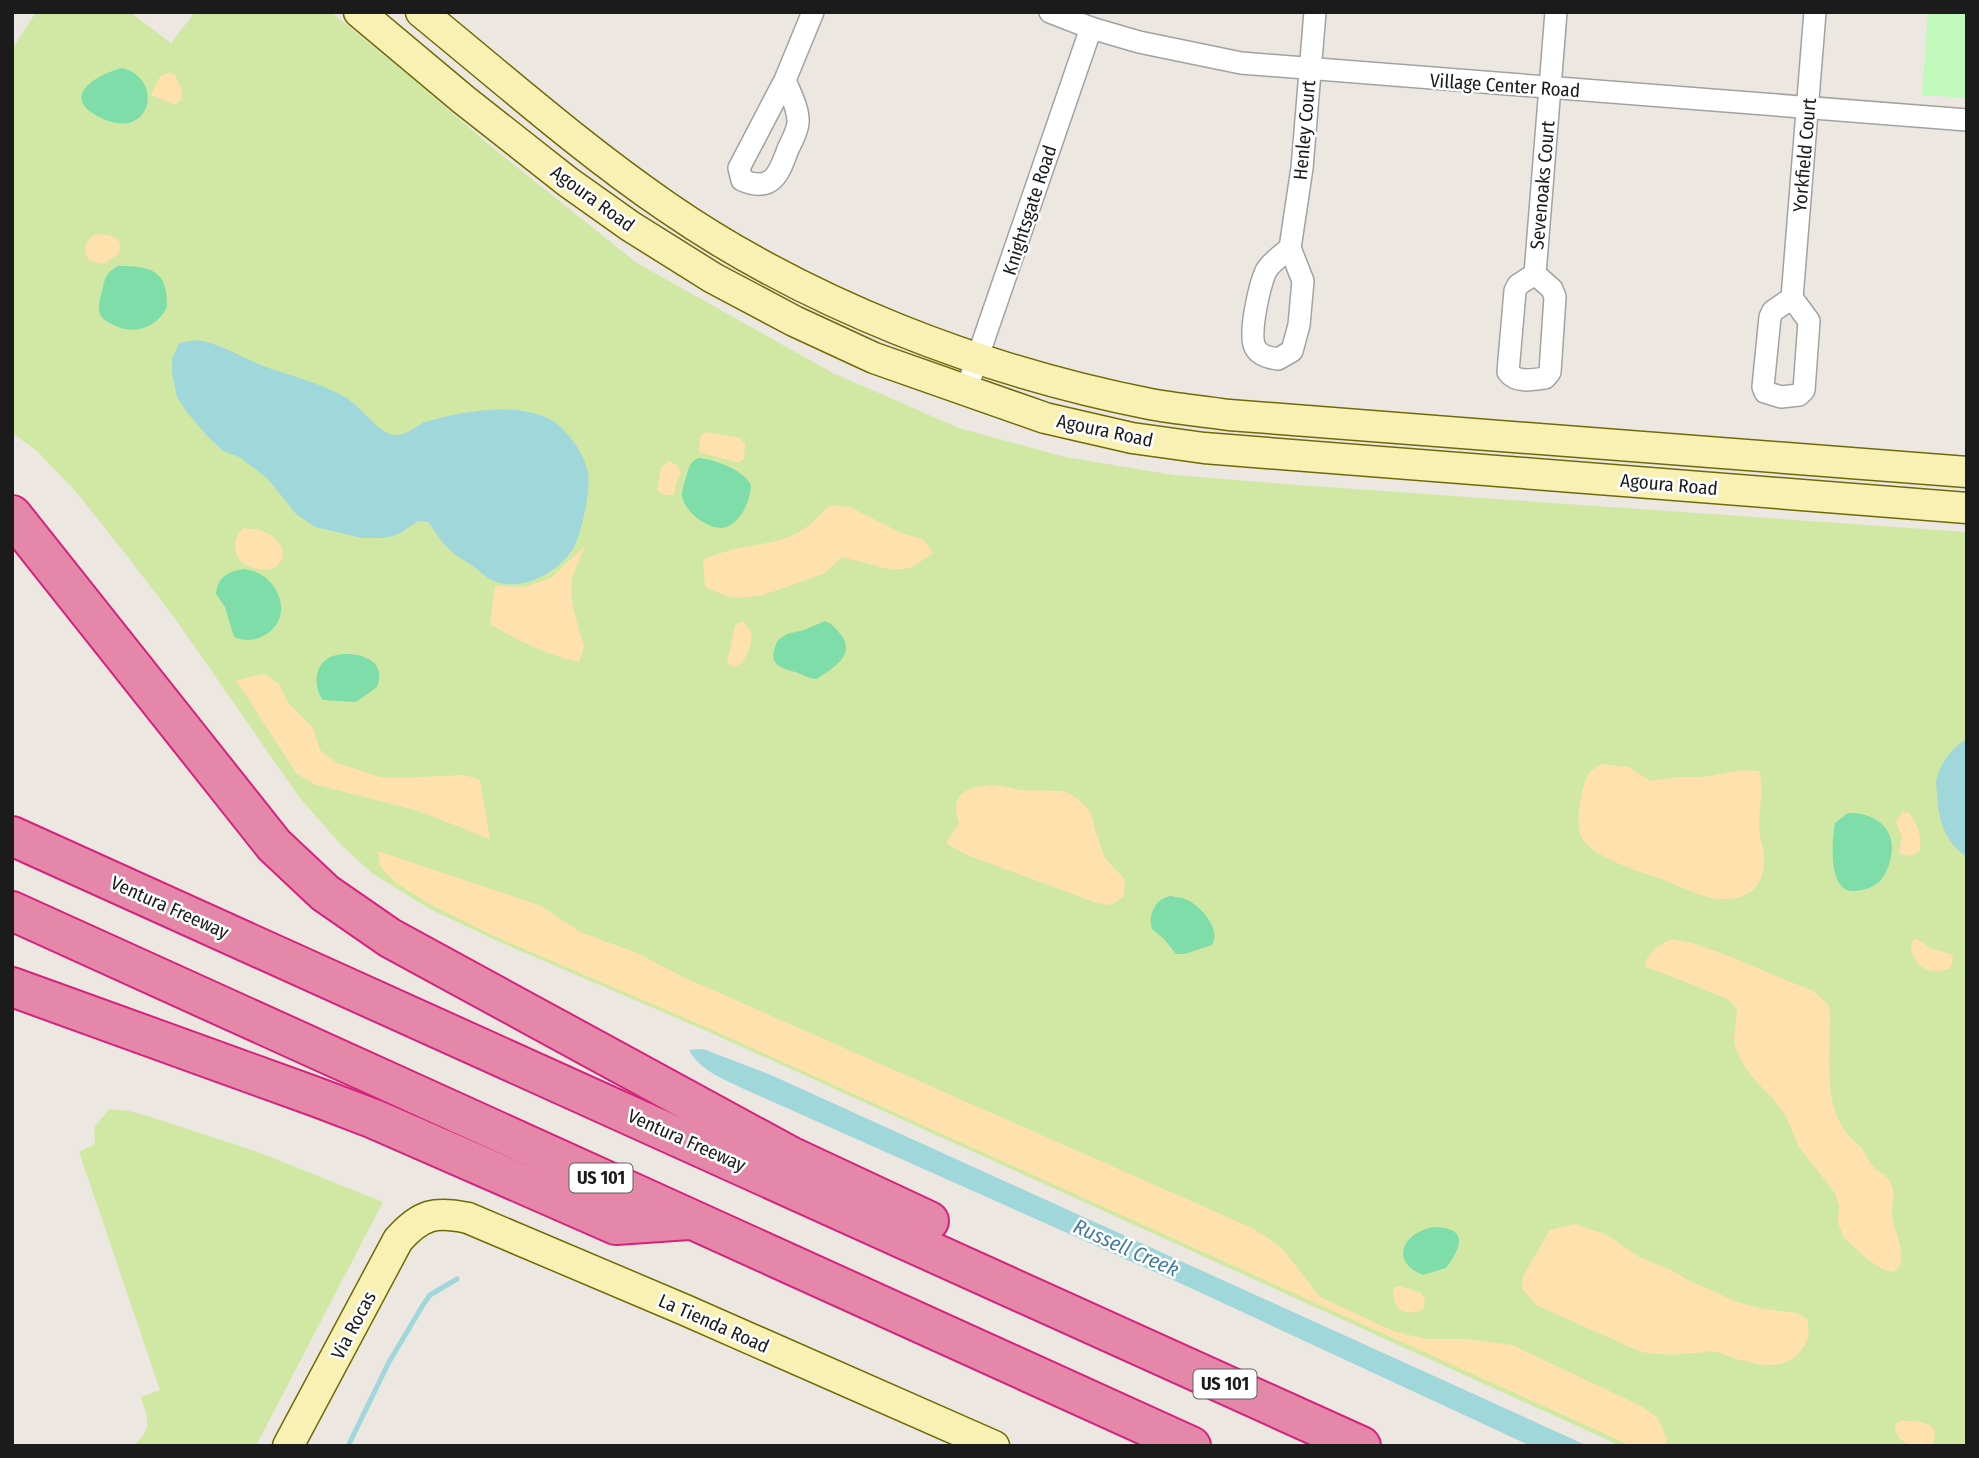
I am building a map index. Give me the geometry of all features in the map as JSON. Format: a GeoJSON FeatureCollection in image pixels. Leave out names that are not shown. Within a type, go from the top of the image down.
{"type":"FeatureCollection","features":[{"type":"Feature","properties":{"kind":"highway"},"geometry":{"type":"LineString","coordinates":[[12,515],[274,845],[325,893],[390,937],[790,1156],[1058,1280],[1090,1322]]}},
{"type":"Feature","properties":{"kind":"highway","name":"Ventura Freeway"},"geometry":{"type":"LineString","coordinates":[[12,836],[1361,1446]]}},
{"type":"Feature","properties":{"kind":"highway","name":"US 101"},"geometry":{"type":"LineString","coordinates":[[12,911],[1191,1446]]}},
{"type":"Feature","properties":{"kind":"highway"},"geometry":{"type":"LineString","coordinates":[[12,987],[352,1111],[616,1225],[693,1220]]}},
{"type":"Feature","properties":{"kind":"main road","name":"Agoura Road"},"geometry":{"type":"LineString","coordinates":[[359,12],[464,100],[568,181],[630,226],[713,278],[794,321],[874,358],[1058,421],[1132,438],[1204,447],[1967,508]]}},
{"type":"Feature","properties":{"kind":"main road","name":"Agoura Road"},"geometry":{"type":"LineString","coordinates":[[421,12],[592,152],[668,208],[767,269],[862,314],[978,359],[1085,389],[1152,404],[1229,415],[1967,472]]}},
{"type":"Feature","properties":{"kind":"main road"},"geometry":{"type":"LineString","coordinates":[[568,181],[592,152]]}},
{"type":"Feature","properties":{"kind":"main road","name":"La Tienda Road"},"geometry":{"type":"LineString","coordinates":[[430,1215],[449,1214],[468,1218],[994,1446]]}},
{"type":"Feature","properties":{"kind":"main road","name":"Via Rocas"},"geometry":{"type":"LineString","coordinates":[[288,1446],[398,1240],[411,1226],[430,1215]]}},
{"type":"Feature","properties":{"kind":"street"},"geometry":{"type":"LineString","coordinates":[[785,80],[813,12]]}},
{"type":"Feature","properties":{"kind":"street","name":"Village Center Road"},"geometry":{"type":"LineString","coordinates":[[1050,12],[1139,42],[1241,63],[1967,120]]}},
{"type":"Feature","properties":{"kind":"street","name":"Henley Court"},"geometry":{"type":"LineString","coordinates":[[1290,248],[1302,168],[1315,12]]}},
{"type":"Feature","properties":{"kind":"street","name":"Sevenoaks Court"},"geometry":{"type":"LineString","coordinates":[[1535,274],[1556,12]]}},
{"type":"Feature","properties":{"kind":"street","name":"Yorkfield Court"},"geometry":{"type":"LineString","coordinates":[[1792,298],[1815,12]]}},
{"type":"Feature","properties":{"kind":"street","name":"Knightsgate Road"},"geometry":{"type":"LineString","coordinates":[[966,391],[1091,28]]}},
{"type":"Feature","properties":{"kind":"green space"},"geometry":{"type":"Polygon","coordinates":[[[36,12],[130,12],[171,43],[195,12],[331,12],[493,148],[637,263],[833,373],[959,428],[1065,457],[1173,475],[1967,532],[1967,1446],[1621,1446],[709,1032],[493,939],[430,909],[373,874],[342,846],[299,797],[176,620],[77,493],[37,451],[12,433],[12,49],[36,12]]]}},
{"type":"Feature","properties":{"kind":"green space"},"geometry":{"type":"Polygon","coordinates":[[[1928,12],[1967,12],[1967,98],[1922,95],[1928,12]]]}},
{"type":"Feature","properties":{"kind":"green space"},"geometry":{"type":"Polygon","coordinates":[[[122,68],[136,74],[148,95],[141,116],[131,122],[117,123],[99,117],[87,109],[82,101],[82,94],[93,81],[122,68]]]}},
{"type":"Feature","properties":{"kind":"green space"},"geometry":{"type":"Polygon","coordinates":[[[118,266],[148,269],[161,278],[167,295],[167,307],[157,321],[143,328],[128,330],[103,319],[99,304],[105,280],[109,272],[118,266]]]}},
{"type":"Feature","properties":{"kind":"green space"},"geometry":{"type":"Polygon","coordinates":[[[699,458],[728,466],[741,474],[751,485],[743,511],[734,523],[728,526],[710,526],[692,513],[684,502],[682,491],[689,469],[692,462],[699,458]]]}},
{"type":"Feature","properties":{"kind":"green space"},"geometry":{"type":"Polygon","coordinates":[[[244,569],[267,578],[275,587],[281,609],[279,620],[272,629],[251,640],[234,637],[225,607],[216,594],[224,576],[244,569]]]}},
{"type":"Feature","properties":{"kind":"green space"},"geometry":{"type":"Polygon","coordinates":[[[825,621],[836,629],[846,643],[844,656],[835,666],[817,679],[783,668],[775,662],[773,654],[778,640],[787,634],[825,621]]]}},
{"type":"Feature","properties":{"kind":"green space"},"geometry":{"type":"Polygon","coordinates":[[[343,654],[359,655],[372,661],[379,671],[377,687],[356,702],[323,700],[317,684],[320,667],[329,658],[343,654]]]}},
{"type":"Feature","properties":{"kind":"green space"},"geometry":{"type":"Polygon","coordinates":[[[1848,813],[1868,816],[1883,825],[1888,832],[1892,850],[1886,871],[1879,882],[1856,891],[1847,890],[1840,884],[1834,865],[1835,823],[1848,813]]]}},
{"type":"Feature","properties":{"kind":"green space"},"geometry":{"type":"Polygon","coordinates":[[[1170,896],[1193,903],[1204,913],[1214,932],[1212,945],[1185,954],[1176,954],[1152,929],[1154,908],[1160,900],[1170,896]]]}},
{"type":"Feature","properties":{"kind":"green space"},"geometry":{"type":"Polygon","coordinates":[[[109,1109],[151,1117],[258,1152],[383,1202],[256,1446],[131,1446],[146,1430],[146,1412],[141,1397],[160,1390],[79,1152],[95,1144],[94,1128],[109,1109]]]}},
{"type":"Feature","properties":{"kind":"green space"},"geometry":{"type":"Polygon","coordinates":[[[1435,1227],[1453,1231],[1459,1240],[1458,1247],[1446,1268],[1423,1275],[1406,1262],[1404,1247],[1415,1234],[1435,1227]]]}},
{"type":"Feature","properties":{"kind":"sand"},"geometry":{"type":"Polygon","coordinates":[[[169,72],[175,75],[182,90],[181,100],[175,105],[151,95],[160,77],[169,72]]]}},
{"type":"Feature","properties":{"kind":"sand"},"geometry":{"type":"Polygon","coordinates":[[[96,234],[117,238],[120,244],[119,254],[103,264],[90,261],[85,254],[86,243],[96,234]]]}},
{"type":"Feature","properties":{"kind":"sand"},"geometry":{"type":"Polygon","coordinates":[[[705,432],[740,438],[745,444],[744,459],[739,463],[699,452],[700,437],[705,432]]]}},
{"type":"Feature","properties":{"kind":"sand"},"geometry":{"type":"Polygon","coordinates":[[[669,461],[677,465],[681,472],[674,494],[669,495],[657,490],[661,468],[669,461]]]}},
{"type":"Feature","properties":{"kind":"sand"},"geometry":{"type":"Polygon","coordinates":[[[830,505],[850,507],[903,534],[923,539],[933,553],[911,568],[892,570],[842,557],[823,574],[760,596],[731,598],[705,587],[703,559],[793,535],[809,525],[830,505]]]}},
{"type":"Feature","properties":{"kind":"sand"},"geometry":{"type":"Polygon","coordinates":[[[244,528],[260,530],[276,540],[283,555],[277,566],[269,569],[254,568],[239,558],[235,544],[244,528]]]}},
{"type":"Feature","properties":{"kind":"sand"},"geometry":{"type":"Polygon","coordinates":[[[585,546],[572,577],[571,596],[584,647],[579,662],[556,656],[490,624],[495,586],[524,587],[551,578],[585,546]]]}},
{"type":"Feature","properties":{"kind":"sand"},"geometry":{"type":"Polygon","coordinates":[[[744,622],[751,633],[751,643],[741,663],[733,667],[727,662],[735,626],[744,622]]]}},
{"type":"Feature","properties":{"kind":"sand"},"geometry":{"type":"Polygon","coordinates":[[[265,674],[279,684],[289,704],[313,728],[320,750],[337,763],[380,777],[465,775],[480,780],[490,839],[419,811],[314,784],[297,774],[236,680],[265,674]]]}},
{"type":"Feature","properties":{"kind":"sand"},"geometry":{"type":"Polygon","coordinates":[[[1602,764],[1629,767],[1650,781],[1704,777],[1741,770],[1759,771],[1759,829],[1764,857],[1763,871],[1756,886],[1737,898],[1714,898],[1618,863],[1590,847],[1580,834],[1580,806],[1583,787],[1589,773],[1602,764]]]}},
{"type":"Feature","properties":{"kind":"sand"},"geometry":{"type":"Polygon","coordinates":[[[995,785],[1020,790],[1064,791],[1078,799],[1091,813],[1105,858],[1125,880],[1124,896],[1111,905],[1097,903],[967,855],[946,843],[959,824],[956,806],[961,795],[971,789],[995,785]]]}},
{"type":"Feature","properties":{"kind":"sand"},"geometry":{"type":"Polygon","coordinates":[[[1903,812],[1912,817],[1920,835],[1920,850],[1910,856],[1899,852],[1902,838],[1896,821],[1903,812]]]}},
{"type":"Feature","properties":{"kind":"sand"},"geometry":{"type":"Polygon","coordinates":[[[378,851],[541,906],[580,932],[637,953],[681,976],[1252,1228],[1281,1247],[1320,1297],[1393,1331],[1425,1339],[1465,1339],[1512,1345],[1641,1406],[1658,1418],[1667,1440],[1664,1446],[1632,1446],[708,1028],[494,936],[428,903],[395,882],[380,866],[378,851]]]}},
{"type":"Feature","properties":{"kind":"sand"},"geometry":{"type":"Polygon","coordinates":[[[1672,939],[1718,952],[1813,991],[1828,1004],[1830,1084],[1835,1111],[1844,1130],[1861,1147],[1869,1162],[1887,1177],[1891,1184],[1892,1216],[1901,1250],[1899,1268],[1892,1272],[1884,1270],[1844,1238],[1838,1223],[1839,1206],[1835,1193],[1799,1147],[1786,1117],[1774,1100],[1741,1061],[1734,1038],[1737,1011],[1734,1005],[1727,999],[1646,967],[1645,962],[1653,951],[1672,939]]]}},
{"type":"Feature","properties":{"kind":"sand"},"geometry":{"type":"Polygon","coordinates":[[[1915,939],[1930,948],[1952,955],[1950,968],[1935,971],[1923,968],[1914,958],[1912,951],[1911,943],[1915,939]]]}},
{"type":"Feature","properties":{"kind":"sand"},"geometry":{"type":"Polygon","coordinates":[[[1574,1224],[1607,1235],[1639,1257],[1737,1302],[1797,1313],[1807,1319],[1808,1338],[1796,1356],[1781,1364],[1772,1365],[1711,1351],[1648,1353],[1536,1305],[1522,1288],[1523,1276],[1550,1230],[1574,1224]]]}},
{"type":"Feature","properties":{"kind":"sand"},"geometry":{"type":"Polygon","coordinates":[[[1399,1286],[1421,1293],[1425,1301],[1423,1309],[1416,1312],[1401,1310],[1394,1295],[1394,1288],[1399,1286]]]}},
{"type":"Feature","properties":{"kind":"sand"},"geometry":{"type":"Polygon","coordinates":[[[1902,1420],[1932,1427],[1935,1438],[1932,1446],[1913,1445],[1903,1441],[1896,1432],[1895,1425],[1902,1420]]]}},
{"type":"Feature","properties":{"kind":"water"},"geometry":{"type":"Polygon","coordinates":[[[197,340],[214,344],[261,365],[336,392],[351,401],[390,434],[401,435],[423,423],[475,411],[524,411],[553,421],[577,447],[588,473],[585,509],[575,545],[569,555],[551,571],[529,582],[505,584],[488,578],[453,553],[428,522],[418,521],[400,533],[383,538],[362,538],[315,527],[296,514],[267,478],[239,457],[223,451],[208,437],[177,397],[172,359],[179,343],[197,340]]]}},
{"type":"Feature","properties":{"kind":"water"},"geometry":{"type":"Polygon","coordinates":[[[1967,739],[1967,857],[1953,845],[1944,830],[1936,780],[1952,750],[1967,739]]]}},
{"type":"Feature","properties":{"kind":"water","name":"Russell Creek"},"geometry":{"type":"Polygon","coordinates":[[[703,1049],[771,1075],[1588,1446],[1531,1446],[1184,1285],[729,1082],[699,1064],[689,1050],[703,1049]]]}},
{"type":"Feature","properties":{"kind":"waterway"},"geometry":{"type":"LineString","coordinates":[[348,1446],[389,1362],[423,1305],[430,1295],[457,1279]]}}]}
